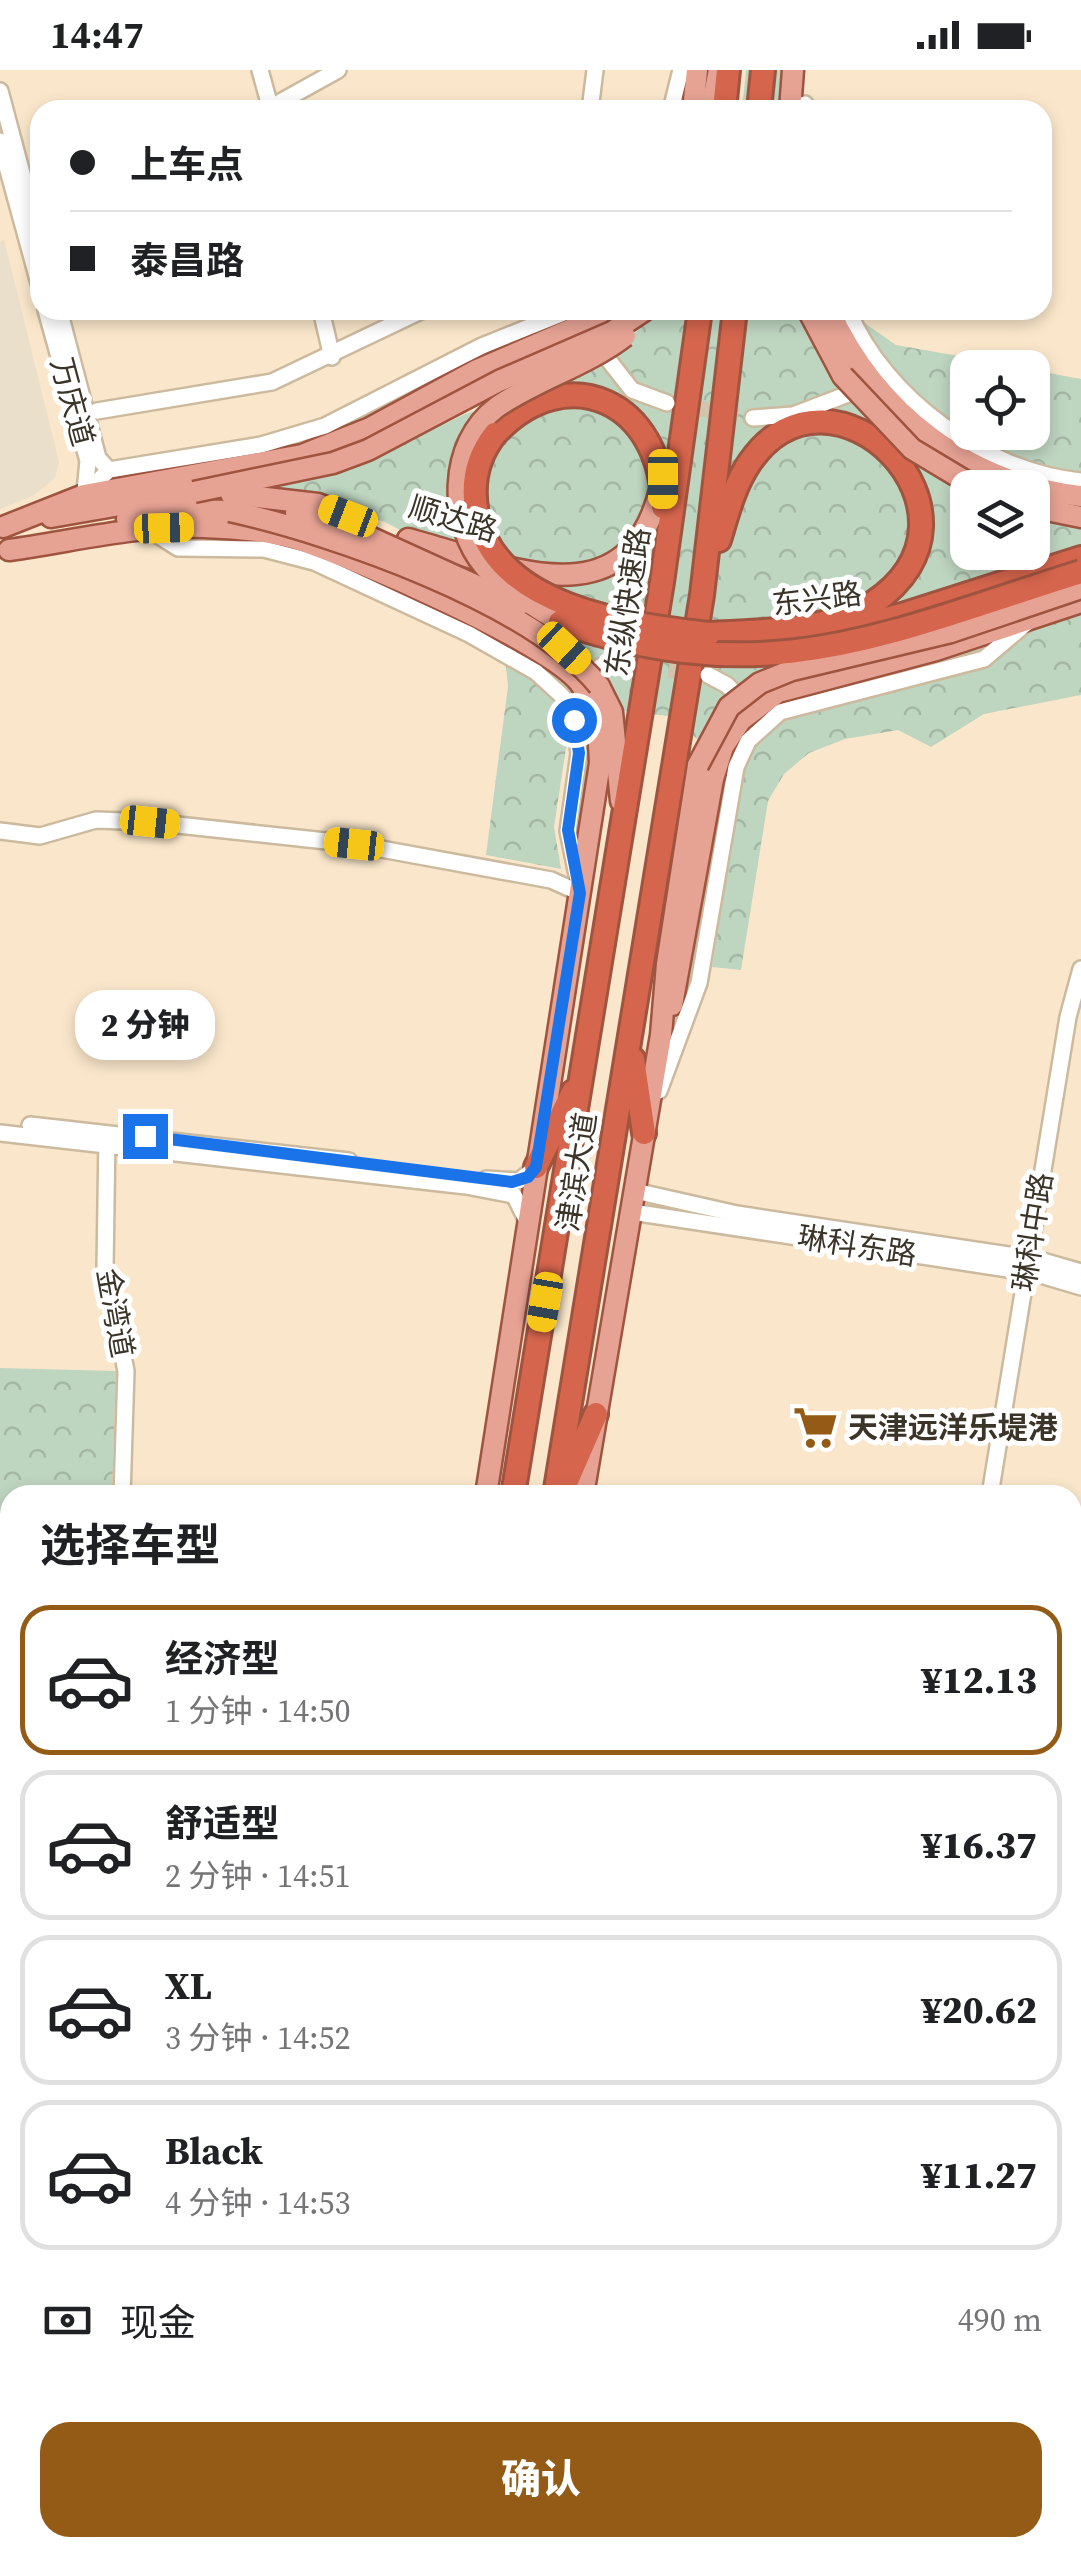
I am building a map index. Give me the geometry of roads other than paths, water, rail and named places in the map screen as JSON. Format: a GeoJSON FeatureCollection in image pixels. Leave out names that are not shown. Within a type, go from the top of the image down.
{"type":"FeatureCollection","features":[{"type":"Feature","properties":{"kind":"highway"},"geometry":{"type":"LineString","coordinates":[[725,100],[728,70]]}},
{"type":"Feature","properties":{"kind":"highway"},"geometry":{"type":"LineString","coordinates":[[759,100],[763,70]]}},
{"type":"Feature","properties":{"kind":"highway","name":"东纵快速路"},"geometry":{"type":"LineString","coordinates":[[515,1485],[662,582],[699,320]]}},
{"type":"Feature","properties":{"kind":"highway"},"geometry":{"type":"LineString","coordinates":[[644,1133],[629,1036],[702,595],[734,320]]}},
{"type":"Feature","properties":{"kind":"highway"},"geometry":{"type":"LineString","coordinates":[[557,610],[485,541],[474,488],[477,466],[494,434],[519,412],[551,399],[570,396],[612,404],[646,433],[663,479],[662,582]]}},
{"type":"Feature","properties":{"kind":"highway"},"geometry":{"type":"LineString","coordinates":[[702,595],[734,494],[760,449],[785,433],[814,424],[844,425],[874,437],[898,458],[916,486],[920,504],[913,553],[893,586],[872,604],[832,619],[709,634]]}},
{"type":"Feature","properties":{"kind":"highway","name":"东兴路"},"geometry":{"type":"LineString","coordinates":[[557,610],[709,634],[799,636],[846,630],[1081,558]]}},
{"type":"Feature","properties":{"kind":"highway","name":"东兴路"},"geometry":{"type":"LineString","coordinates":[[557,610],[661,650],[768,656],[886,636],[1081,572]]}},
{"type":"Feature","properties":{"kind":"highway","name":"津滨大道"},"geometry":{"type":"LineString","coordinates":[[560,1485],[629,1036]]}},
{"type":"Feature","properties":{"kind":"highway"},"geometry":{"type":"LineString","coordinates":[[536,1167],[584,1070]]}},
{"type":"Feature","properties":{"kind":"highway"},"geometry":{"type":"LineString","coordinates":[[563,1485],[596,1414]]}},
{"type":"Feature","properties":{"kind":"main road"},"geometry":{"type":"LineString","coordinates":[[694,100],[696,70]]}},
{"type":"Feature","properties":{"kind":"main road"},"geometry":{"type":"LineString","coordinates":[[714,100],[719,70]]}},
{"type":"Feature","properties":{"kind":"main road"},"geometry":{"type":"LineString","coordinates":[[793,70],[799,100]]}},
{"type":"Feature","properties":{"kind":"main road"},"geometry":{"type":"LineString","coordinates":[[801,100],[802,70]]}},
{"type":"Feature","properties":{"kind":"main road"},"geometry":{"type":"LineString","coordinates":[[80,511],[290,458],[370,428],[476,371],[598,320]]}},
{"type":"Feature","properties":{"kind":"main road"},"geometry":{"type":"LineString","coordinates":[[194,492],[333,463],[368,450],[500,381],[612,332],[630,320]]}},
{"type":"Feature","properties":{"kind":"main road"},"geometry":{"type":"LineString","coordinates":[[557,610],[509,588],[473,551],[460,516],[462,464],[470,442],[493,410],[597,356],[642,320]]}},
{"type":"Feature","properties":{"kind":"main road"},"geometry":{"type":"LineString","coordinates":[[813,320],[842,376],[912,449],[950,472]]}},
{"type":"Feature","properties":{"kind":"main road"},"geometry":{"type":"LineString","coordinates":[[835,320],[872,384],[916,428],[952,454],[1024,484],[1081,496]]}},
{"type":"Feature","properties":{"kind":"main road","name":"顺达路"},"geometry":{"type":"LineString","coordinates":[[2,527],[194,492],[260,494],[318,504],[408,539],[561,578],[587,574],[616,560],[638,540],[663,479]]}},
{"type":"Feature","properties":{"kind":"main road","name":"顺达路"},"geometry":{"type":"LineString","coordinates":[[4,551],[80,511],[263,509],[322,519],[557,610]]}},
{"type":"Feature","properties":{"kind":"main road"},"geometry":{"type":"LineString","coordinates":[[1050,510],[1081,516]]}},
{"type":"Feature","properties":{"kind":"main road"},"geometry":{"type":"LineString","coordinates":[[230,511],[323,534],[495,611],[564,648],[599,686],[612,712],[623,824]]}},
{"type":"Feature","properties":{"kind":"main road"},"geometry":{"type":"LineString","coordinates":[[4,551],[133,531],[204,526],[294,539],[444,602],[553,658],[578,680],[596,717],[600,738],[580,893],[488,1485]]}},
{"type":"Feature","properties":{"kind":"main road"},"geometry":{"type":"LineString","coordinates":[[662,1035],[666,964],[698,766],[716,722],[728,706],[760,683],[792,670],[951,632],[1081,588]]}},
{"type":"Feature","properties":{"kind":"main road"},"geometry":{"type":"LineString","coordinates":[[585,1485],[662,1035],[681,971],[712,779],[723,748],[749,709],[792,687],[936,650],[1081,602]]}},
{"type":"Feature","properties":{"kind":"street"},"geometry":{"type":"LineString","coordinates":[[260,70],[267,100]]}},
{"type":"Feature","properties":{"kind":"street"},"geometry":{"type":"LineString","coordinates":[[285,100],[338,70]]}},
{"type":"Feature","properties":{"kind":"street"},"geometry":{"type":"LineString","coordinates":[[591,100],[594,70]]}},
{"type":"Feature","properties":{"kind":"street"},"geometry":{"type":"LineString","coordinates":[[674,100],[681,70]]}},
{"type":"Feature","properties":{"kind":"street"},"geometry":{"type":"LineString","coordinates":[[0,91],[25,178],[30,214]]}},
{"type":"Feature","properties":{"kind":"street"},"geometry":{"type":"LineString","coordinates":[[0,141],[25,178]]}},
{"type":"Feature","properties":{"kind":"street","name":"万庆道"},"geometry":{"type":"LineString","coordinates":[[49,320],[88,461],[80,511]]}},
{"type":"Feature","properties":{"kind":"street","name":"万庆道"},"geometry":{"type":"LineString","coordinates":[[61,320],[98,458],[109,470]]}},
{"type":"Feature","properties":{"kind":"street"},"geometry":{"type":"LineString","coordinates":[[323,320],[332,357]]}},
{"type":"Feature","properties":{"kind":"street"},"geometry":{"type":"LineString","coordinates":[[97,411],[272,382],[404,320]]}},
{"type":"Feature","properties":{"kind":"street"},"geometry":{"type":"LineString","coordinates":[[80,511],[109,470],[261,444],[326,426],[482,346],[546,320]]}},
{"type":"Feature","properties":{"kind":"street"},"geometry":{"type":"LineString","coordinates":[[854,320],[888,372],[930,416],[968,442],[1019,465],[1081,481]]}},
{"type":"Feature","properties":{"kind":"street"},"geometry":{"type":"LineString","coordinates":[[585,327],[632,390],[666,403]]}},
{"type":"Feature","properties":{"kind":"street"},"geometry":{"type":"LineString","coordinates":[[753,418],[793,415],[872,384]]}},
{"type":"Feature","properties":{"kind":"street"},"geometry":{"type":"LineString","coordinates":[[290,458],[294,539]]}},
{"type":"Feature","properties":{"kind":"street"},"geometry":{"type":"LineString","coordinates":[[133,531],[156,534],[178,548],[264,549],[314,562],[469,634],[536,672],[562,696],[574,720],[579,753],[568,830],[580,893]]}},
{"type":"Feature","properties":{"kind":"street"},"geometry":{"type":"LineString","coordinates":[[644,1133],[699,983],[736,767],[748,741],[780,712],[984,659],[1032,619]]}},
{"type":"Feature","properties":{"kind":"street"},"geometry":{"type":"LineString","coordinates":[[578,680],[600,667],[623,664]]}},
{"type":"Feature","properties":{"kind":"street"},"geometry":{"type":"LineString","coordinates":[[708,675],[727,685],[749,709]]}},
{"type":"Feature","properties":{"kind":"street"},"geometry":{"type":"LineString","coordinates":[[0,831],[40,836],[96,820],[168,824],[354,844],[551,880],[580,893]]}},
{"type":"Feature","properties":{"kind":"street","name":"琳科中路"},"geometry":{"type":"LineString","coordinates":[[1032,1266],[1068,1017],[1081,970]]}},
{"type":"Feature","properties":{"kind":"street","name":"琳科中路"},"geometry":{"type":"LineString","coordinates":[[996,1485],[1081,990]]}},
{"type":"Feature","properties":{"kind":"street"},"geometry":{"type":"LineString","coordinates":[[0,1123],[506,1192],[521,1201],[528,1227]]}},
{"type":"Feature","properties":{"kind":"street"},"geometry":{"type":"LineString","coordinates":[[0,1133],[107,1137],[512,1182],[528,1177],[536,1167]]}},
{"type":"Feature","properties":{"kind":"street","name":"金湾道"},"geometry":{"type":"LineString","coordinates":[[107,1137],[105,1268],[126,1371],[122,1485]]}},
{"type":"Feature","properties":{"kind":"street","name":"琳科东路"},"geometry":{"type":"LineString","coordinates":[[633,1201],[1081,1272]]}},
{"type":"Feature","properties":{"kind":"street","name":"琳科东路"},"geometry":{"type":"LineString","coordinates":[[1032,1266],[1081,1287]]}},
{"type":"Feature","properties":{"kind":"tunnel"},"geometry":{"type":"LineString","coordinates":[[678,405],[753,418]]}},
{"type":"Feature","properties":{"kind":"tunnel"},"geometry":{"type":"LineString","coordinates":[[623,664],[699,674]]}},
{"type":"Feature","properties":{"kind":"place","name":"天津远洋乐堤港"},"geometry":{"type":"Point","coordinates":[815,1428]}}]}
